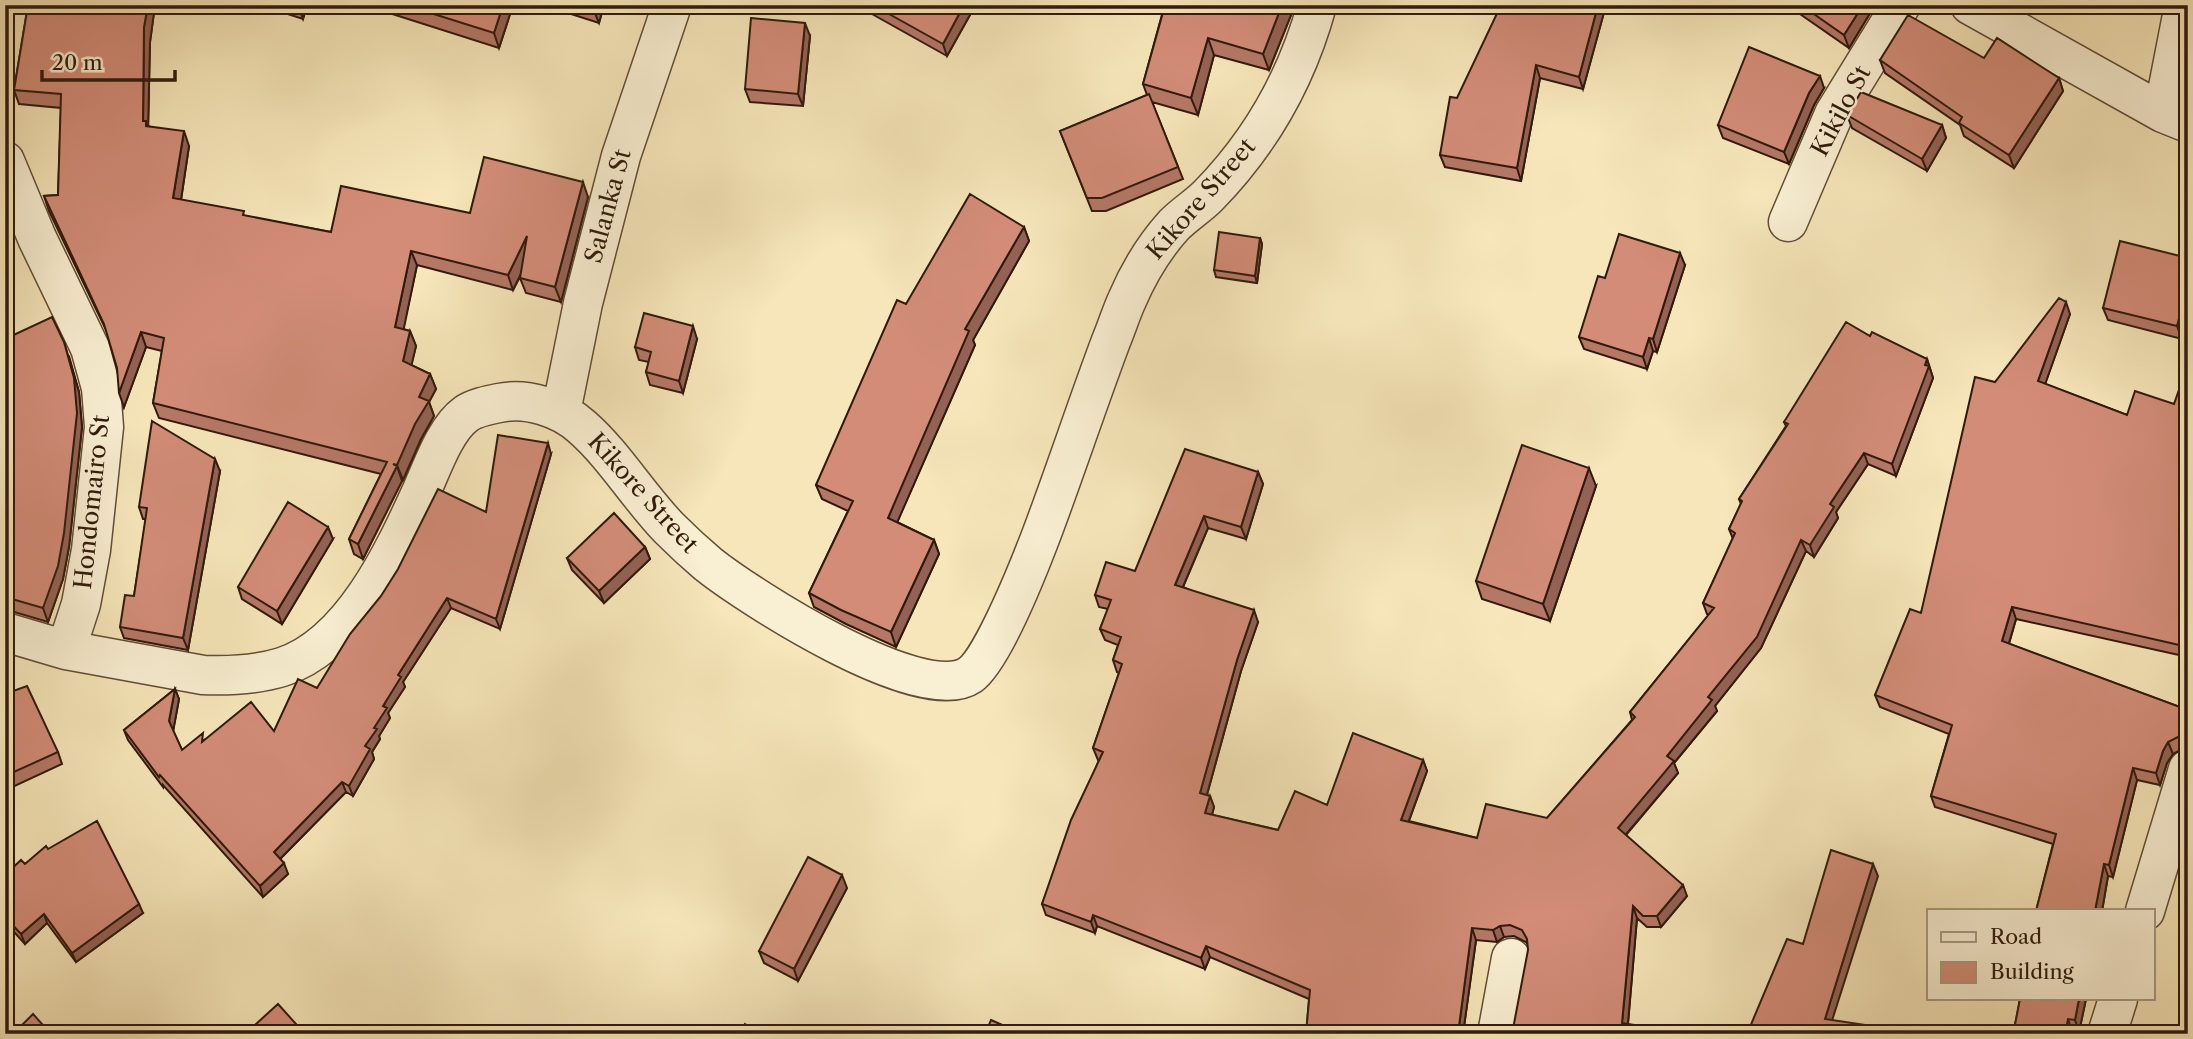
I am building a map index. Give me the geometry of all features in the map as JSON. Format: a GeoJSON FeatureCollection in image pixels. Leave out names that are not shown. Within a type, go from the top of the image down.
{"type":"FeatureCollection","features":[{"type":"Feature","properties":{"kind":"street","name":"Salanka St"},"geometry":{"type":"LineString","coordinates":[[561,412],[583,303],[617,169],[672,5]]}},
{"type":"Feature","properties":{"kind":"street","name":"Kikore Street"},"geometry":{"type":"LineString","coordinates":[[5,632],[66,650],[203,675],[258,673],[286,666],[333,636],[353,611],[394,547],[451,430],[467,412],[504,402],[526,402],[561,412],[581,426],[670,529],[709,564],[784,616],[896,670],[933,681],[969,676],[993,643],[1033,557],[1098,375],[1139,273],[1157,244],[1206,198],[1263,127],[1294,73],[1317,5]]}},
{"type":"Feature","properties":{"kind":"street","name":"Kikilo St"},"geometry":{"type":"LineString","coordinates":[[1788,222],[1834,114],[1901,5]]}},
{"type":"Feature","properties":{"kind":"street"},"geometry":{"type":"LineString","coordinates":[[1970,5],[2175,118],[2184,5]]}},
{"type":"Feature","properties":{"kind":"street","name":"Hondomairo St"},"geometry":{"type":"LineString","coordinates":[[5,161],[37,237],[90,348],[101,388],[103,427],[91,550],[81,604],[66,650]]}},
{"type":"Feature","properties":{"kind":"street"},"geometry":{"type":"LineString","coordinates":[[2146,909],[2188,769]]}},
{"type":"Feature","properties":{"kind":"street"},"geometry":{"type":"LineString","coordinates":[[1497,1034],[1511,958]]}},
{"type":"Feature","properties":{"kind":"street"},"geometry":{"type":"LineString","coordinates":[[2106,1034],[2118,1000]]}},
{"type":"Feature","properties":{"kind":"building"},"geometry":{"type":"Polygon","coordinates":[[[28,5],[148,5],[144,27],[143,121],[146,121],[146,126],[184,131],[173,198],[244,211],[243,215],[331,232],[341,186],[470,213],[484,157],[583,182],[555,287],[520,278],[527,236],[508,275],[411,251],[395,327],[410,331],[403,361],[430,374],[419,397],[429,401],[415,424],[397,465],[393,464],[397,466],[358,544],[349,539],[387,462],[153,403],[164,338],[141,332],[119,393],[117,368],[104,324],[44,196],[58,195],[61,94],[14,90],[28,5]]]}},
{"type":"Feature","properties":{"kind":"building"},"geometry":{"type":"Polygon","coordinates":[[[405,5],[503,5],[494,33],[405,5]]]}},
{"type":"Feature","properties":{"kind":"building"},"geometry":{"type":"Polygon","coordinates":[[[577,5],[596,5],[594,11],[577,5]]]}},
{"type":"Feature","properties":{"kind":"building"},"geometry":{"type":"Polygon","coordinates":[[[873,5],[964,5],[943,44],[873,5]]]}},
{"type":"Feature","properties":{"kind":"building"},"geometry":{"type":"Polygon","coordinates":[[[1165,5],[1282,5],[1263,54],[1208,38],[1191,98],[1143,84],[1165,5]]]}},
{"type":"Feature","properties":{"kind":"building"},"geometry":{"type":"Polygon","coordinates":[[[1501,5],[1598,5],[1579,77],[1536,65],[1517,168],[1440,155],[1450,97],[1457,98],[1501,5]]]}},
{"type":"Feature","properties":{"kind":"building"},"geometry":{"type":"Polygon","coordinates":[[[1801,5],[1863,5],[1844,35],[1801,5]]]}},
{"type":"Feature","properties":{"kind":"building"},"geometry":{"type":"Polygon","coordinates":[[[1908,15],[1984,58],[1997,38],[2059,78],[2009,155],[1959,123],[1962,117],[1880,60],[1908,15]]]}},
{"type":"Feature","properties":{"kind":"building"},"geometry":{"type":"Polygon","coordinates":[[[751,18],[805,23],[798,94],[745,89],[751,18]]]}},
{"type":"Feature","properties":{"kind":"building"},"geometry":{"type":"Polygon","coordinates":[[[1749,47],[1820,76],[1809,93],[1784,152],[1718,125],[1749,47]]]}},
{"type":"Feature","properties":{"kind":"building"},"geometry":{"type":"Polygon","coordinates":[[[1861,92],[1942,125],[1922,159],[1847,115],[1861,92]]]}},
{"type":"Feature","properties":{"kind":"building"},"geometry":{"type":"Polygon","coordinates":[[[1149,94],[1178,167],[1102,198],[1087,198],[1060,131],[1149,94]]]}},
{"type":"Feature","properties":{"kind":"building"},"geometry":{"type":"Polygon","coordinates":[[[970,194],[1024,227],[965,329],[969,331],[888,518],[934,540],[891,632],[809,593],[853,501],[816,485],[897,300],[906,304],[970,194]]]}},
{"type":"Feature","properties":{"kind":"building"},"geometry":{"type":"Polygon","coordinates":[[[1219,232],[1260,238],[1255,276],[1214,270],[1219,232]]]}},
{"type":"Feature","properties":{"kind":"building"},"geometry":{"type":"Polygon","coordinates":[[[1619,234],[1680,253],[1653,339],[1649,338],[1643,357],[1579,337],[1598,276],[1605,278],[1619,234]]]}},
{"type":"Feature","properties":{"kind":"building"},"geometry":{"type":"Polygon","coordinates":[[[2120,241],[2188,258],[2188,284],[2177,326],[2103,308],[2120,241]]]}},
{"type":"Feature","properties":{"kind":"building"},"geometry":{"type":"Polygon","coordinates":[[[2059,298],[2066,302],[2038,381],[2127,415],[2135,391],[2174,404],[2180,387],[2188,389],[2188,647],[2012,607],[2002,641],[2188,710],[2180,736],[2168,742],[2156,773],[2133,768],[2109,865],[2104,864],[2095,909],[2037,909],[2056,834],[1931,796],[1952,725],[1875,695],[1910,609],[1921,613],[1975,377],[1995,382],[2059,298]]]}},
{"type":"Feature","properties":{"kind":"building"},"geometry":{"type":"Polygon","coordinates":[[[644,313],[693,326],[679,381],[646,372],[651,352],[635,347],[644,313]]]}},
{"type":"Feature","properties":{"kind":"building"},"geometry":{"type":"Polygon","coordinates":[[[52,317],[64,342],[74,378],[77,413],[64,533],[58,566],[43,608],[5,597],[5,339],[52,317]]]}},
{"type":"Feature","properties":{"kind":"building"},"geometry":{"type":"Polygon","coordinates":[[[1846,322],[1870,336],[1872,332],[1927,359],[1925,365],[1929,366],[1892,464],[1864,453],[1830,504],[1834,507],[1810,545],[1801,540],[1757,637],[1708,697],[1712,700],[1667,756],[1674,761],[1618,828],[1683,885],[1657,916],[1643,916],[1633,906],[1622,1023],[1635,1025],[1634,1034],[1512,1034],[1528,950],[1527,939],[1522,930],[1510,925],[1493,930],[1472,928],[1458,1034],[1306,1034],[1310,990],[1206,946],[1201,958],[1093,915],[1091,922],[1042,904],[1071,820],[1103,752],[1093,748],[1122,664],[1113,660],[1121,637],[1100,629],[1111,600],[1095,595],[1106,562],[1135,571],[1185,449],[1258,472],[1241,527],[1204,516],[1175,585],[1254,610],[1237,660],[1200,793],[1210,796],[1205,813],[1278,830],[1295,791],[1327,805],[1353,733],[1423,760],[1401,820],[1477,838],[1486,804],[1547,818],[1635,717],[1630,712],[1714,608],[1703,603],[1735,533],[1729,529],[1742,501],[1739,499],[1788,424],[1784,422],[1846,322]]]}},
{"type":"Feature","properties":{"kind":"building"},"geometry":{"type":"Polygon","coordinates":[[[152,421],[215,459],[183,638],[120,627],[125,595],[134,596],[147,508],[139,507],[152,421]]]}},
{"type":"Feature","properties":{"kind":"building"},"geometry":{"type":"Polygon","coordinates":[[[498,435],[548,443],[496,619],[447,598],[398,675],[401,677],[383,706],[387,708],[365,746],[370,749],[349,786],[342,782],[274,852],[284,863],[260,886],[160,775],[159,777],[124,730],[175,689],[169,721],[182,750],[203,733],[202,742],[251,702],[274,731],[298,679],[317,688],[350,634],[381,596],[398,569],[438,489],[486,512],[498,435]]]}},
{"type":"Feature","properties":{"kind":"building"},"geometry":{"type":"Polygon","coordinates":[[[1522,445],[1589,468],[1543,604],[1476,581],[1522,445]]]}},
{"type":"Feature","properties":{"kind":"building"},"geometry":{"type":"Polygon","coordinates":[[[288,502],[328,527],[277,611],[238,587],[288,502]]]}},
{"type":"Feature","properties":{"kind":"building"},"geometry":{"type":"Polygon","coordinates":[[[614,513],[645,547],[599,591],[567,558],[614,513]]]}},
{"type":"Feature","properties":{"kind":"building"},"geometry":{"type":"Polygon","coordinates":[[[27,686],[58,752],[5,776],[5,694],[27,686]]]}},
{"type":"Feature","properties":{"kind":"building"},"geometry":{"type":"Polygon","coordinates":[[[97,821],[139,904],[72,953],[44,914],[21,934],[5,917],[5,875],[21,860],[25,864],[46,846],[48,849],[97,821]]]}},
{"type":"Feature","properties":{"kind":"building"},"geometry":{"type":"Polygon","coordinates":[[[1831,850],[1873,864],[1825,1019],[1906,1031],[1905,1034],[1747,1034],[1787,939],[1803,944],[1831,850]]]}},
{"type":"Feature","properties":{"kind":"building"},"geometry":{"type":"Polygon","coordinates":[[[808,857],[842,875],[794,969],[759,951],[808,857]]]}},
{"type":"Feature","properties":{"kind":"building"},"geometry":{"type":"Polygon","coordinates":[[[2020,1000],[2079,1000],[2075,1020],[2068,1019],[2065,1034],[2032,1034],[2014,1030],[2020,1000]]]}},
{"type":"Feature","properties":{"kind":"building"},"geometry":{"type":"Polygon","coordinates":[[[278,1004],[305,1034],[245,1034],[278,1004]]]}},
{"type":"Feature","properties":{"kind":"building"},"geometry":{"type":"Polygon","coordinates":[[[33,1014],[51,1034],[13,1034],[33,1014]]]}},
{"type":"Feature","properties":{"kind":"building"},"geometry":{"type":"Polygon","coordinates":[[[991,1020],[1023,1034],[985,1034],[991,1020]]]}},
{"type":"Feature","properties":{"kind":"building"},"geometry":{"type":"Polygon","coordinates":[[[745,1024],[762,1034],[740,1034],[745,1024]]]}}]}
